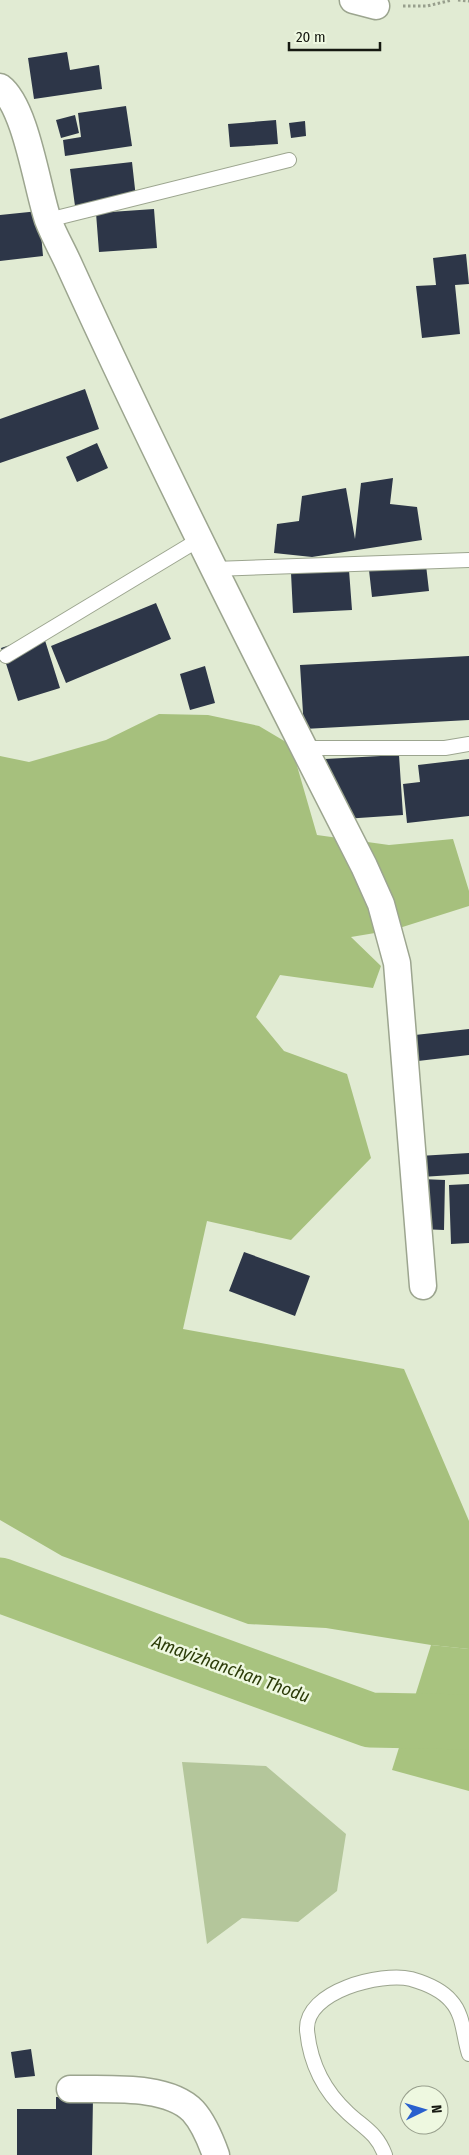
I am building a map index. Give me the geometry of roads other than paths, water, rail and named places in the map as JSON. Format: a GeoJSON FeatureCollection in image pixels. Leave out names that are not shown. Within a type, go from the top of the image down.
{"type":"FeatureCollection","features":[{"type":"Feature","properties":{"kind":"street"},"geometry":{"type":"LineString","coordinates":[[0,87],[6,91],[26,132],[48,220],[100,334],[381,904],[397,963],[423,1286]]}},
{"type":"Feature","properties":{"kind":"street"},"geometry":{"type":"LineString","coordinates":[[70,2089],[157,2092],[178,2099],[194,2111],[216,2155]]}},
{"type":"Feature","properties":{"kind":"lane"},"geometry":{"type":"LineString","coordinates":[[48,220],[288,160]]}},
{"type":"Feature","properties":{"kind":"lane"},"geometry":{"type":"LineString","coordinates":[[6,656],[200,539]]}},
{"type":"Feature","properties":{"kind":"lane"},"geometry":{"type":"LineString","coordinates":[[214,568],[469,560]]}},
{"type":"Feature","properties":{"kind":"lane"},"geometry":{"type":"LineString","coordinates":[[304,748],[445,748],[469,744]]}},
{"type":"Feature","properties":{"kind":"lane"},"geometry":{"type":"LineString","coordinates":[[384,2155],[381,2144],[367,2127],[334,2100],[319,2077],[311,2054],[307,2028],[311,2012],[321,2001],[348,1987],[381,1978],[410,1979],[436,1988],[451,2001],[460,2016],[469,2054]]}},
{"type":"Feature","properties":{"kind":"waterway","name":"Amayizhanchan Thodu"},"geometry":{"type":"LineString","coordinates":[[0,1585],[370,1720],[469,1722]]}}]}
